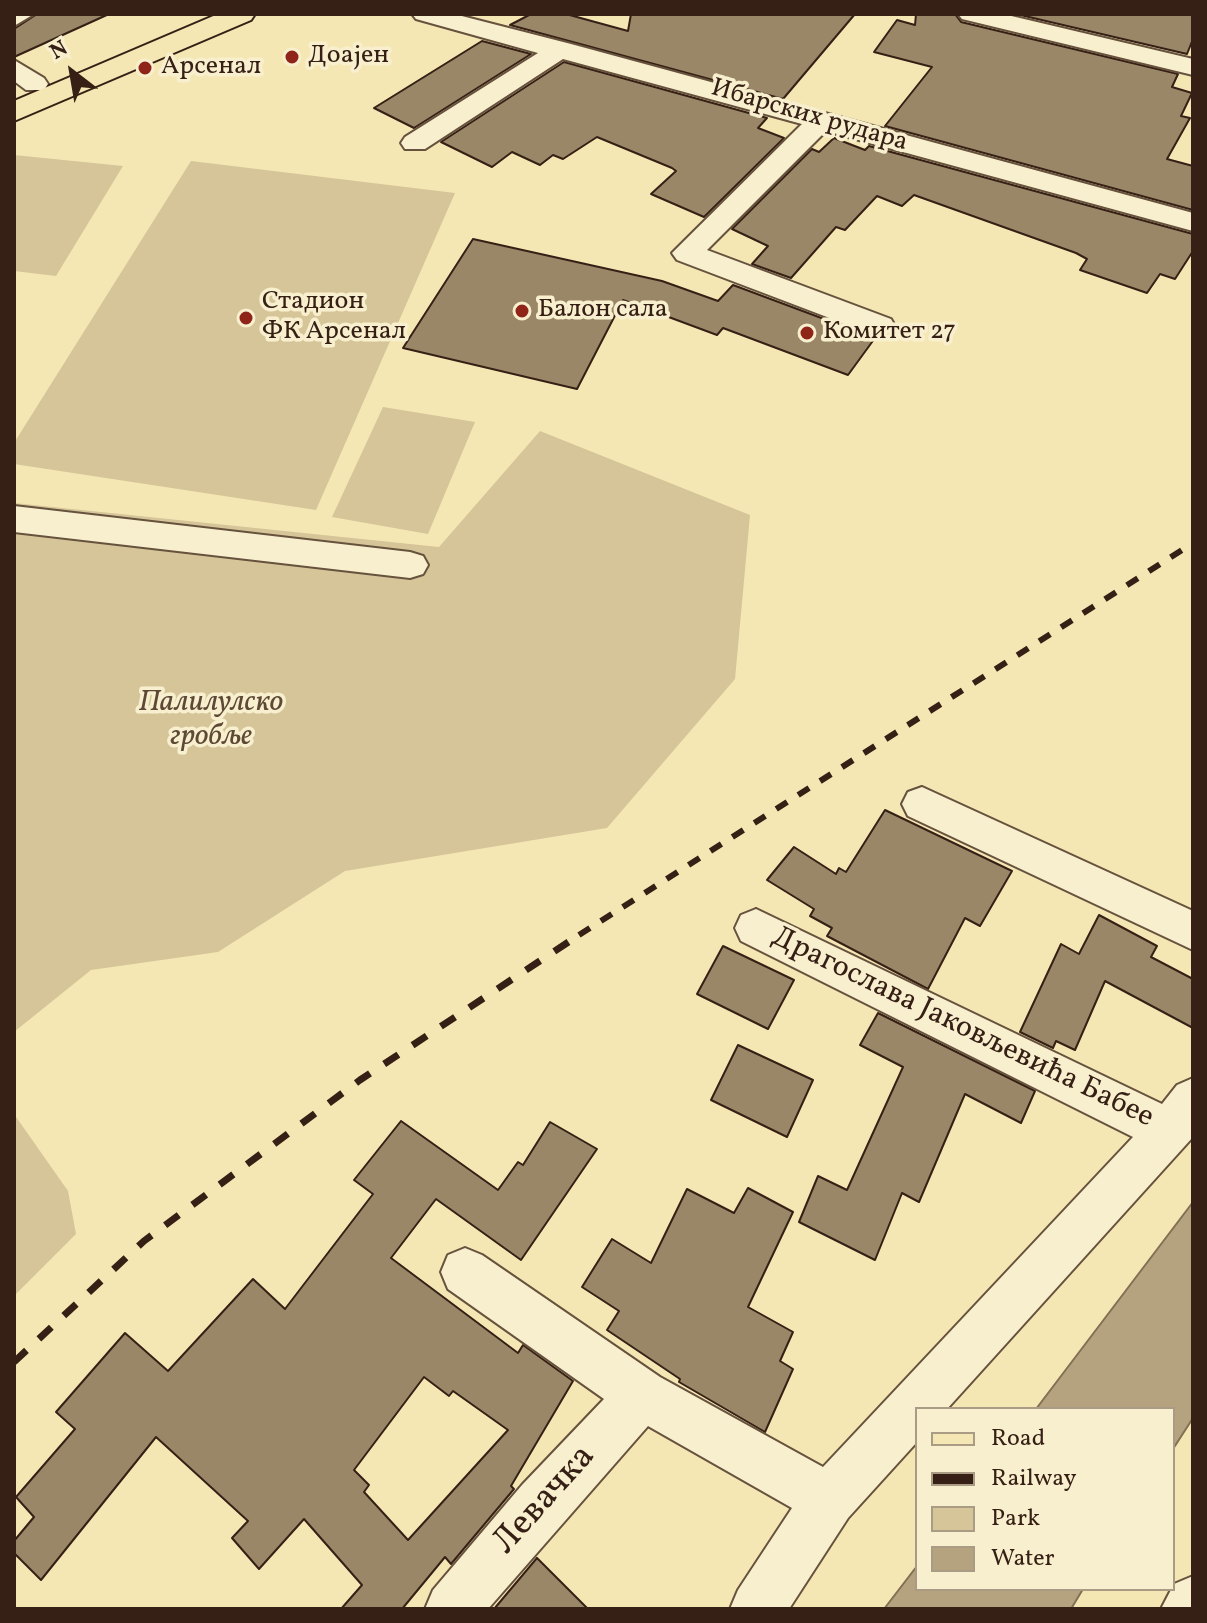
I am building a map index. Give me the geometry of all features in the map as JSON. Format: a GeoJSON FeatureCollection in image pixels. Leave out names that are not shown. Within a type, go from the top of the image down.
{"type":"FeatureCollection","features":[{"type":"Feature","properties":{"kind":"main road"},"geometry":{"type":"LineString","coordinates":[[21,82],[200,14]]}},
{"type":"Feature","properties":{"kind":"main road"},"geometry":{"type":"LineString","coordinates":[[14,112],[241,14]]}},
{"type":"Feature","properties":{"kind":"street"},"geometry":{"type":"LineString","coordinates":[[14,18],[21,14]]}},
{"type":"Feature","properties":{"kind":"street","name":"Ибарских рудара"},"geometry":{"type":"LineString","coordinates":[[425,14],[1193,222]]}},
{"type":"Feature","properties":{"kind":"street"},"geometry":{"type":"LineString","coordinates":[[971,14],[1193,67]]}},
{"type":"Feature","properties":{"kind":"street"},"geometry":{"type":"LineString","coordinates":[[415,143],[562,49]]}},
{"type":"Feature","properties":{"kind":"street"},"geometry":{"type":"LineString","coordinates":[[821,121],[687,253],[880,326]]}},
{"type":"Feature","properties":{"kind":"street"},"geometry":{"type":"LineString","coordinates":[[14,519],[410,565]]}},
{"type":"Feature","properties":{"kind":"street"},"geometry":{"type":"LineString","coordinates":[[922,804],[1193,931]]}},
{"type":"Feature","properties":{"kind":"street","name":"Драгослава Јаковљевића Бабее"},"geometry":{"type":"LineString","coordinates":[[756,928],[1041,1065],[1181,1116],[829,1499],[757,1609]]}},
{"type":"Feature","properties":{"kind":"street"},"geometry":{"type":"LineString","coordinates":[[465,1272],[642,1395],[829,1499]]}},
{"type":"Feature","properties":{"kind":"street","name":"Левачка"},"geometry":{"type":"LineString","coordinates":[[452,1609],[541,1504],[642,1395]]}},
{"type":"Feature","properties":{"kind":"street"},"geometry":{"type":"LineString","coordinates":[[1188,1609],[1193,1603]]}},
{"type":"Feature","properties":{"kind":"green space"},"geometry":{"type":"Polygon","coordinates":[[[14,155],[123,166],[56,276],[14,271],[14,155]]]}},
{"type":"Feature","properties":{"kind":"green space","name":"Стадион ФК Арсенал"},"geometry":{"type":"Polygon","coordinates":[[[191,161],[455,193],[316,510],[14,464],[14,443],[191,161]]]}},
{"type":"Feature","properties":{"kind":"green space"},"geometry":{"type":"Polygon","coordinates":[[[383,407],[475,422],[428,534],[332,517],[383,407]]]}},
{"type":"Feature","properties":{"kind":"green space","name":"Палилулско гробље"},"geometry":{"type":"Polygon","coordinates":[[[540,431],[750,515],[735,679],[607,828],[345,871],[218,952],[91,970],[14,1032],[14,503],[439,547],[540,431]]]}},
{"type":"Feature","properties":{"kind":"green space"},"geometry":{"type":"Polygon","coordinates":[[[14,1114],[68,1191],[76,1234],[14,1296],[14,1114]]]}},
{"type":"Feature","properties":{"kind":"water"},"geometry":{"type":"Polygon","coordinates":[[[1193,1202],[1193,1418],[1175,1446],[1175,1407],[1038,1407],[1193,1202]]]}},
{"type":"Feature","properties":{"kind":"water"},"geometry":{"type":"Polygon","coordinates":[[[915,1569],[915,1591],[1082,1591],[1071,1609],[884,1609],[915,1569]]]}},
{"type":"Feature","properties":{"kind":"building"},"geometry":{"type":"Polygon","coordinates":[[[37,14],[109,14],[14,57],[14,29],[37,14]]]}},
{"type":"Feature","properties":{"kind":"building"},"geometry":{"type":"Polygon","coordinates":[[[531,14],[566,14],[628,31],[631,14],[855,14],[783,99],[510,25],[531,14]]]}},
{"type":"Feature","properties":{"kind":"building"},"geometry":{"type":"Polygon","coordinates":[[[916,14],[955,14],[961,22],[1178,74],[1172,87],[1192,93],[1181,116],[1190,118],[1167,159],[1193,166],[1193,210],[885,126],[932,67],[874,52],[897,20],[915,25],[916,14]]]}},
{"type":"Feature","properties":{"kind":"building"},"geometry":{"type":"Polygon","coordinates":[[[1016,14],[1193,14],[1193,39],[1187,54],[1016,14]]]}},
{"type":"Feature","properties":{"kind":"building"},"geometry":{"type":"Polygon","coordinates":[[[482,41],[531,54],[414,128],[374,108],[482,41]]]}},
{"type":"Feature","properties":{"kind":"building"},"geometry":{"type":"Polygon","coordinates":[[[564,62],[767,118],[758,128],[784,138],[704,217],[651,194],[676,171],[672,168],[597,137],[563,159],[553,155],[540,165],[512,152],[492,167],[441,142],[564,62]]]}},
{"type":"Feature","properties":{"kind":"building"},"geometry":{"type":"Polygon","coordinates":[[[834,138],[865,150],[869,146],[1193,234],[1193,251],[1175,279],[1160,274],[1147,293],[1080,270],[1087,259],[1076,253],[914,195],[902,206],[877,196],[845,230],[836,227],[791,278],[752,264],[768,246],[732,229],[812,149],[819,152],[834,138]]]}},
{"type":"Feature","properties":{"kind":"building","name":"Балон сала"},"geometry":{"type":"Polygon","coordinates":[[[473,239],[662,281],[718,301],[733,285],[875,338],[848,375],[723,328],[717,335],[623,300],[577,389],[403,348],[473,239]]]}},
{"type":"Feature","properties":{"kind":"building"},"geometry":{"type":"Polygon","coordinates":[[[885,810],[1012,871],[980,926],[965,918],[928,989],[827,936],[832,928],[810,916],[814,909],[767,880],[794,847],[836,874],[839,868],[846,872],[885,810]]]}},
{"type":"Feature","properties":{"kind":"building"},"geometry":{"type":"Polygon","coordinates":[[[1099,915],[1157,946],[1151,957],[1193,979],[1193,1028],[1105,981],[1075,1050],[1056,1041],[1053,1048],[1020,1032],[1061,944],[1079,954],[1099,915]]]}},
{"type":"Feature","properties":{"kind":"building"},"geometry":{"type":"Polygon","coordinates":[[[723,946],[794,980],[768,1029],[697,994],[723,946]]]}},
{"type":"Feature","properties":{"kind":"building"},"geometry":{"type":"Polygon","coordinates":[[[878,1013],[1035,1091],[1021,1123],[965,1094],[919,1202],[902,1193],[875,1260],[799,1222],[818,1176],[847,1190],[903,1067],[860,1045],[878,1013]]]}},
{"type":"Feature","properties":{"kind":"building"},"geometry":{"type":"Polygon","coordinates":[[[738,1045],[813,1080],[787,1137],[711,1100],[738,1045]]]}},
{"type":"Feature","properties":{"kind":"building"},"geometry":{"type":"Polygon","coordinates":[[[401,1121],[498,1190],[518,1162],[523,1165],[550,1122],[597,1149],[521,1260],[436,1199],[391,1258],[518,1353],[523,1345],[573,1381],[511,1486],[514,1489],[451,1564],[445,1557],[402,1609],[341,1609],[362,1585],[304,1519],[259,1569],[232,1538],[248,1521],[156,1437],[41,1580],[14,1553],[14,1541],[34,1517],[16,1497],[75,1429],[56,1412],[125,1333],[168,1371],[253,1279],[285,1309],[373,1194],[354,1180],[401,1121]],[[424,1377],[354,1470],[369,1485],[364,1492],[408,1540],[508,1430],[453,1391],[449,1396],[424,1377]]]}},
{"type":"Feature","properties":{"kind":"building"},"geometry":{"type":"Polygon","coordinates":[[[748,1188],[793,1212],[748,1307],[793,1332],[780,1361],[793,1369],[765,1432],[679,1382],[680,1379],[607,1330],[619,1311],[582,1287],[612,1239],[651,1263],[687,1189],[734,1213],[748,1188]]]}},
{"type":"Feature","properties":{"kind":"building"},"geometry":{"type":"Polygon","coordinates":[[[537,1558],[588,1609],[494,1609],[537,1558]]]}},
{"type":"Feature","properties":{"kind":"railway"},"geometry":{"type":"LineString","coordinates":[[579,935],[1193,543]]}},
{"type":"Feature","properties":{"kind":"railway"},"geometry":{"type":"LineString","coordinates":[[14,1362],[144,1241],[360,1080],[582,933]]}},
{"type":"Feature","properties":{"kind":"place","name":"Доајен"},"geometry":{"type":"Point","coordinates":[292,57]}},
{"type":"Feature","properties":{"kind":"place","name":"Арсенал"},"geometry":{"type":"Point","coordinates":[145,68]}},
{"type":"Feature","properties":{"kind":"place","name":"Балон сала"},"geometry":{"type":"Point","coordinates":[522,311]}},
{"type":"Feature","properties":{"kind":"place","name":"Стадион ФК Арсенал"},"geometry":{"type":"Point","coordinates":[246,318]}},
{"type":"Feature","properties":{"kind":"place","name":"Комитет 27"},"geometry":{"type":"Point","coordinates":[807,333]}}]}
